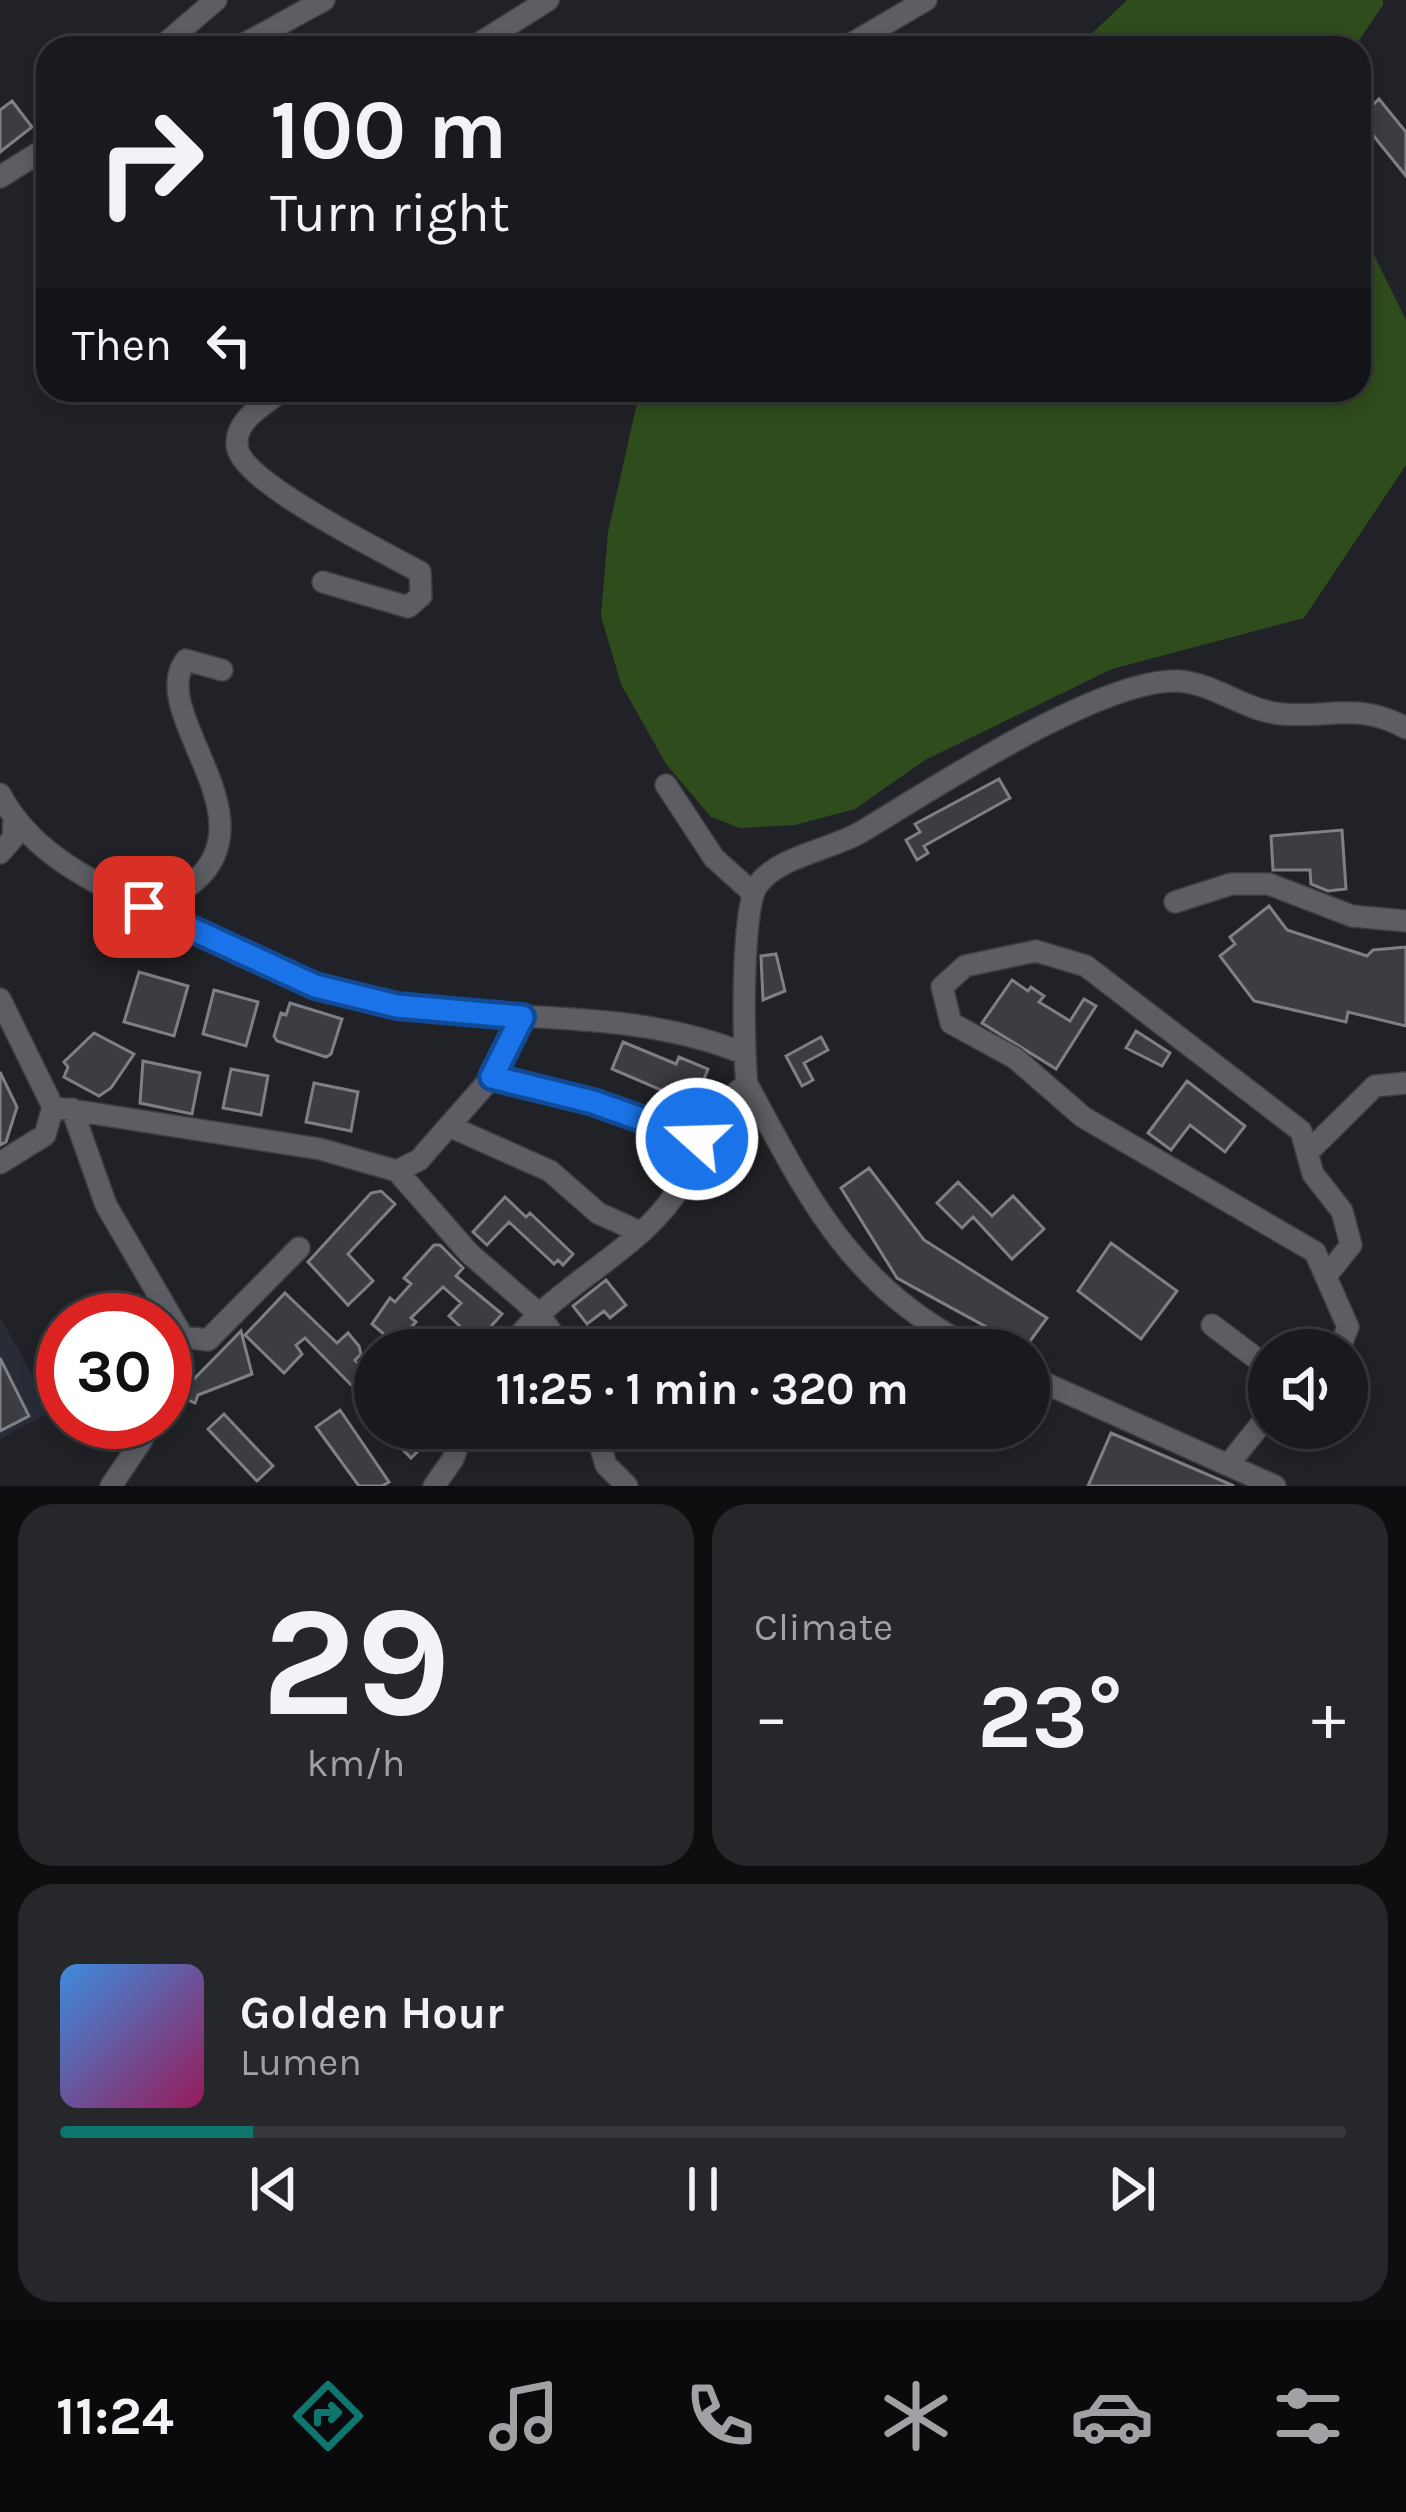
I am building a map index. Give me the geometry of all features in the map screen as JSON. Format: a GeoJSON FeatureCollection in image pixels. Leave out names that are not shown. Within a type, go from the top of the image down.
{"type":"FeatureCollection","features":[{"type":"Feature","properties":{"kind":"street"},"geometry":{"type":"LineString","coordinates":[[174,36],[216,0]]}},
{"type":"Feature","properties":{"kind":"street"},"geometry":{"type":"LineString","coordinates":[[259,36],[324,0]]}},
{"type":"Feature","properties":{"kind":"street"},"geometry":{"type":"LineString","coordinates":[[491,36],[548,0]]}},
{"type":"Feature","properties":{"kind":"street"},"geometry":{"type":"LineString","coordinates":[[864,36],[926,0]]}},
{"type":"Feature","properties":{"kind":"street"},"geometry":{"type":"LineString","coordinates":[[0,177],[36,154]]}},
{"type":"Feature","properties":{"kind":"street"},"geometry":{"type":"LineString","coordinates":[[268,402],[245,420],[236,442],[251,470],[333,524],[420,572],[421,596],[408,607],[323,582]]}},
{"type":"Feature","properties":{"kind":"street"},"geometry":{"type":"LineString","coordinates":[[144,907],[200,877],[216,848],[218,800],[184,712],[179,670],[186,660],[194,659],[222,670]]}},
{"type":"Feature","properties":{"kind":"street"},"geometry":{"type":"LineString","coordinates":[[943,1329],[906,1306],[840,1245],[747,1084],[743,1053],[753,893],[766,874],[851,838],[984,756],[1110,698],[1158,682],[1209,687],[1268,712],[1364,712],[1406,728]]}},
{"type":"Feature","properties":{"kind":"street"},"geometry":{"type":"LineString","coordinates":[[666,785],[714,858],[753,893]]}},
{"type":"Feature","properties":{"kind":"street"},"geometry":{"type":"LineString","coordinates":[[0,794],[14,820],[34,841],[87,878],[277,972],[397,1006],[673,1029],[743,1053]]}},
{"type":"Feature","properties":{"kind":"street"},"geometry":{"type":"LineString","coordinates":[[2,851],[13,838],[14,820]]}},
{"type":"Feature","properties":{"kind":"street"},"geometry":{"type":"LineString","coordinates":[[2,851],[34,841]]}},
{"type":"Feature","properties":{"kind":"street"},"geometry":{"type":"LineString","coordinates":[[1175,902],[1231,884],[1269,884],[1352,916],[1406,922]]}},
{"type":"Feature","properties":{"kind":"street"},"geometry":{"type":"LineString","coordinates":[[1326,1276],[1351,1245],[1350,1229],[1313,1174],[1301,1131],[1085,967],[1036,951],[964,967],[942,987],[951,1023],[1015,1058],[1083,1117],[1315,1252],[1347,1329]]}},
{"type":"Feature","properties":{"kind":"street"},"geometry":{"type":"LineString","coordinates":[[0,999],[63,1108],[106,1205],[182,1337],[208,1340],[298,1248]]}},
{"type":"Feature","properties":{"kind":"street"},"geometry":{"type":"LineString","coordinates":[[397,1171],[419,1160],[492,1077],[522,1017]]}},
{"type":"Feature","properties":{"kind":"street"},"geometry":{"type":"LineString","coordinates":[[492,1077],[593,1102],[697,1139]]}},
{"type":"Feature","properties":{"kind":"street"},"geometry":{"type":"LineString","coordinates":[[1306,1153],[1376,1086],[1406,1083]]}},
{"type":"Feature","properties":{"kind":"street"},"geometry":{"type":"LineString","coordinates":[[525,1329],[538,1313],[640,1232],[682,1183],[697,1139],[724,1101],[747,1084]]}},
{"type":"Feature","properties":{"kind":"street"},"geometry":{"type":"LineString","coordinates":[[0,1163],[45,1135],[63,1108]]}},
{"type":"Feature","properties":{"kind":"street"},"geometry":{"type":"LineString","coordinates":[[63,1108],[320,1149],[397,1171],[469,1253],[538,1313],[549,1329]]}},
{"type":"Feature","properties":{"kind":"street"},"geometry":{"type":"LineString","coordinates":[[452,1126],[550,1171],[598,1213],[640,1232]]}},
{"type":"Feature","properties":{"kind":"street"},"geometry":{"type":"LineString","coordinates":[[1211,1325],[1248,1352]]}},
{"type":"Feature","properties":{"kind":"street"},"geometry":{"type":"LineString","coordinates":[[1050,1385],[1275,1486]]}},
{"type":"Feature","properties":{"kind":"street"},"geometry":{"type":"LineString","coordinates":[[1228,1465],[1248,1440]]}},
{"type":"Feature","properties":{"kind":"street"},"geometry":{"type":"LineString","coordinates":[[112,1486],[136,1449]]}},
{"type":"Feature","properties":{"kind":"street"},"geometry":{"type":"LineString","coordinates":[[434,1486],[457,1449]]}},
{"type":"Feature","properties":{"kind":"street"},"geometry":{"type":"LineString","coordinates":[[602,1449],[606,1465],[627,1486]]}},
{"type":"Feature","properties":{"kind":"shaded area"},"geometry":{"type":"Polygon","coordinates":[[[0,1317],[36,1381],[36,1420],[0,1439],[0,1317]]]}},
{"type":"Feature","properties":{"kind":"green space"},"geometry":{"type":"Polygon","coordinates":[[[1127,0],[1383,0],[1362,36],[1090,36],[1127,0]]]}},
{"type":"Feature","properties":{"kind":"green space"},"geometry":{"type":"Polygon","coordinates":[[[1371,249],[1406,320],[1406,465],[1304,618],[1112,669],[925,760],[855,809],[795,825],[740,828],[711,817],[666,764],[621,684],[601,616],[608,532],[637,402],[1371,402],[1371,249]]]}},
{"type":"Feature","properties":{"kind":"building"},"geometry":{"type":"Polygon","coordinates":[[[1379,99],[1406,132],[1406,176],[1371,133],[1371,107],[1379,99]]]}},
{"type":"Feature","properties":{"kind":"building"},"geometry":{"type":"Polygon","coordinates":[[[12,101],[32,127],[0,152],[0,110],[12,101]]]}},
{"type":"Feature","properties":{"kind":"building"},"geometry":{"type":"Polygon","coordinates":[[[999,779],[1010,798],[924,846],[928,853],[917,860],[906,840],[920,832],[915,824],[999,779]]]}},
{"type":"Feature","properties":{"kind":"building"},"geometry":{"type":"Polygon","coordinates":[[[1342,830],[1346,889],[1328,891],[1311,884],[1310,870],[1273,870],[1271,836],[1342,830]]]}},
{"type":"Feature","properties":{"kind":"building"},"geometry":{"type":"Polygon","coordinates":[[[1269,906],[1287,930],[1367,956],[1373,950],[1406,947],[1406,1026],[1348,1012],[1346,1022],[1254,1001],[1220,956],[1235,944],[1230,937],[1269,906]]]}},
{"type":"Feature","properties":{"kind":"building"},"geometry":{"type":"Polygon","coordinates":[[[776,954],[785,991],[763,1000],[761,956],[776,954]]]}},
{"type":"Feature","properties":{"kind":"building"},"geometry":{"type":"Polygon","coordinates":[[[139,972],[188,986],[174,1036],[124,1022],[139,972]]]}},
{"type":"Feature","properties":{"kind":"building"},"geometry":{"type":"Polygon","coordinates":[[[1012,980],[1044,996],[1039,1002],[1070,1021],[1084,999],[1096,1006],[1056,1069],[982,1023],[1012,980]]]}},
{"type":"Feature","properties":{"kind":"building"},"geometry":{"type":"Polygon","coordinates":[[[214,990],[258,1002],[246,1046],[203,1034],[214,990]]]}},
{"type":"Feature","properties":{"kind":"building"},"geometry":{"type":"Polygon","coordinates":[[[290,1003],[342,1019],[331,1054],[326,1057],[277,1041],[274,1036],[281,1013],[286,1015],[290,1003]]]}},
{"type":"Feature","properties":{"kind":"building"},"geometry":{"type":"Polygon","coordinates":[[[1136,1031],[1170,1053],[1162,1066],[1126,1048],[1136,1031]]]}},
{"type":"Feature","properties":{"kind":"building"},"geometry":{"type":"Polygon","coordinates":[[[94,1033],[134,1054],[111,1088],[99,1096],[64,1077],[68,1067],[64,1062],[94,1033]]]}},
{"type":"Feature","properties":{"kind":"building"},"geometry":{"type":"Polygon","coordinates":[[[821,1037],[828,1050],[804,1063],[813,1080],[802,1086],[786,1056],[821,1037]]]}},
{"type":"Feature","properties":{"kind":"building"},"geometry":{"type":"Polygon","coordinates":[[[623,1042],[676,1064],[679,1057],[708,1069],[691,1112],[662,1100],[666,1092],[612,1069],[623,1042]]]}},
{"type":"Feature","properties":{"kind":"building"},"geometry":{"type":"Polygon","coordinates":[[[143,1061],[200,1073],[192,1114],[140,1103],[143,1061]]]}},
{"type":"Feature","properties":{"kind":"building"},"geometry":{"type":"Polygon","coordinates":[[[231,1069],[268,1076],[261,1115],[223,1108],[231,1069]]]}},
{"type":"Feature","properties":{"kind":"building"},"geometry":{"type":"Polygon","coordinates":[[[0,1072],[17,1107],[6,1142],[0,1145],[0,1072]]]}},
{"type":"Feature","properties":{"kind":"building"},"geometry":{"type":"Polygon","coordinates":[[[1187,1081],[1245,1126],[1225,1152],[1190,1125],[1171,1150],[1148,1133],[1187,1081]]]}},
{"type":"Feature","properties":{"kind":"building"},"geometry":{"type":"Polygon","coordinates":[[[314,1083],[358,1092],[351,1131],[306,1122],[314,1083]]]}},
{"type":"Feature","properties":{"kind":"building"},"geometry":{"type":"Polygon","coordinates":[[[869,1168],[924,1240],[1047,1318],[1039,1329],[990,1329],[897,1278],[841,1188],[869,1168]]]}},
{"type":"Feature","properties":{"kind":"building"},"geometry":{"type":"Polygon","coordinates":[[[958,1182],[992,1216],[1013,1196],[1044,1229],[1012,1259],[973,1217],[962,1228],[937,1203],[958,1182]]]}},
{"type":"Feature","properties":{"kind":"building"},"geometry":{"type":"Polygon","coordinates":[[[381,1191],[395,1204],[348,1254],[373,1281],[348,1305],[308,1262],[371,1193],[381,1191]]]}},
{"type":"Feature","properties":{"kind":"building"},"geometry":{"type":"Polygon","coordinates":[[[505,1197],[526,1217],[530,1213],[573,1254],[563,1265],[558,1260],[554,1264],[509,1222],[487,1245],[473,1232],[505,1197]]]}},
{"type":"Feature","properties":{"kind":"building"},"geometry":{"type":"Polygon","coordinates":[[[1111,1243],[1177,1291],[1141,1339],[1078,1291],[1111,1243]]]}},
{"type":"Feature","properties":{"kind":"building"},"geometry":{"type":"Polygon","coordinates":[[[434,1245],[440,1245],[463,1268],[456,1276],[502,1314],[489,1329],[463,1329],[449,1316],[461,1303],[443,1287],[411,1318],[416,1322],[409,1329],[378,1329],[372,1324],[390,1298],[395,1302],[411,1284],[404,1278],[434,1245]]]}},
{"type":"Feature","properties":{"kind":"building"},"geometry":{"type":"Polygon","coordinates":[[[606,1280],[626,1305],[610,1318],[604,1311],[587,1324],[573,1306],[606,1280]]]}},
{"type":"Feature","properties":{"kind":"building"},"geometry":{"type":"Polygon","coordinates":[[[285,1293],[337,1343],[348,1333],[354,1340],[354,1388],[305,1338],[296,1345],[302,1354],[284,1373],[245,1335],[285,1293]]]}},
{"type":"Feature","properties":{"kind":"building"},"geometry":{"type":"Polygon","coordinates":[[[241,1331],[252,1374],[198,1395],[195,1403],[194,1379],[241,1331]]]}},
{"type":"Feature","properties":{"kind":"building"},"geometry":{"type":"Polygon","coordinates":[[[0,1358],[29,1416],[0,1431],[0,1358]]]}},
{"type":"Feature","properties":{"kind":"building"},"geometry":{"type":"Polygon","coordinates":[[[340,1410],[354,1431],[354,1449],[367,1449],[389,1482],[359,1486],[316,1427],[340,1410]]]}},
{"type":"Feature","properties":{"kind":"building"},"geometry":{"type":"Polygon","coordinates":[[[224,1414],[273,1466],[257,1481],[208,1429],[224,1414]]]}},
{"type":"Feature","properties":{"kind":"building"},"geometry":{"type":"Polygon","coordinates":[[[1111,1433],[1234,1486],[1088,1486],[1111,1433]]]}},
{"type":"Feature","properties":{"kind":"route"},"geometry":{"type":"LineString","coordinates":[[144,907],[315,986],[397,1006],[522,1017],[492,1077],[593,1102],[697,1139]]}}]}
